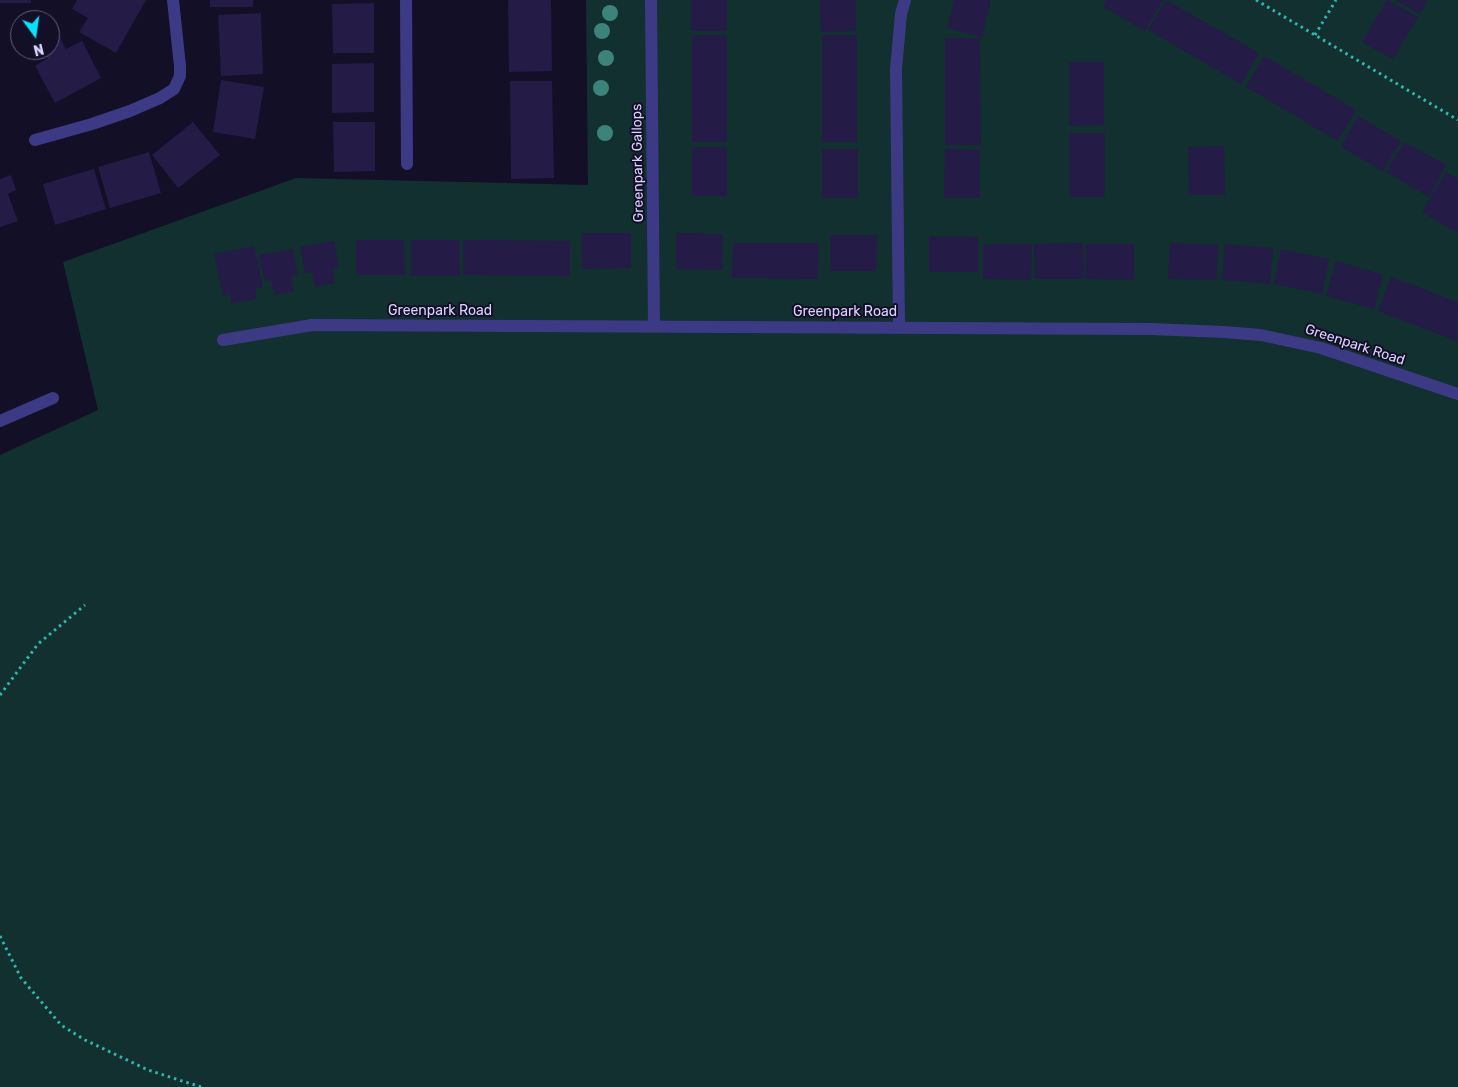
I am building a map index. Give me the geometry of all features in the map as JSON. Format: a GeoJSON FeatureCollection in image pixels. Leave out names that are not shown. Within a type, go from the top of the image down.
{"type":"FeatureCollection","features":[{"type":"Feature","properties":{"kind":"street"},"geometry":{"type":"LineString","coordinates":[[35,140],[130,111],[160,98],[174,89],[180,76],[180,66],[173,0]]}},
{"type":"Feature","properties":{"kind":"street"},"geometry":{"type":"LineString","coordinates":[[406,0],[407,164]]}},
{"type":"Feature","properties":{"kind":"street","name":"Greenpark Gallops"},"geometry":{"type":"LineString","coordinates":[[651,0],[654,327]]}},
{"type":"Feature","properties":{"kind":"street"},"geometry":{"type":"LineString","coordinates":[[899,327],[896,69],[901,14],[905,0]]}},
{"type":"Feature","properties":{"kind":"street","name":"Greenpark Road"},"geometry":{"type":"LineString","coordinates":[[223,340],[312,325],[899,327],[1150,329],[1224,332],[1261,335],[1321,348],[1458,394]]}},
{"type":"Feature","properties":{"kind":"street"},"geometry":{"type":"LineString","coordinates":[[0,421],[54,398]]}},
{"type":"Feature","properties":{"kind":"path"},"geometry":{"type":"LineString","coordinates":[[1256,0],[1458,120]]}},
{"type":"Feature","properties":{"kind":"path"},"geometry":{"type":"LineString","coordinates":[[1315,35],[1336,0]]}},
{"type":"Feature","properties":{"kind":"path"},"geometry":{"type":"LineString","coordinates":[[0,695],[38,644],[85,605]]}},
{"type":"Feature","properties":{"kind":"path"},"geometry":{"type":"LineString","coordinates":[[0,936],[21,978],[61,1026],[84,1040],[148,1070],[201,1087]]}},
{"type":"Feature","properties":{"kind":"green space"},"geometry":{"type":"Polygon","coordinates":[[[586,0],[1458,0],[1458,1087],[0,1087],[0,455],[98,410],[63,262],[296,178],[588,185],[586,0]]]}},
{"type":"Feature","properties":{"kind":"building"},"geometry":{"type":"Polygon","coordinates":[[[0,0],[31,0],[31,3],[0,3],[0,0]]]}},
{"type":"Feature","properties":{"kind":"building"},"geometry":{"type":"Polygon","coordinates":[[[77,0],[146,0],[116,53],[79,32],[88,18],[72,9],[77,0]]]}},
{"type":"Feature","properties":{"kind":"building"},"geometry":{"type":"Polygon","coordinates":[[[210,0],[253,0],[253,7],[210,7],[210,0]]]}},
{"type":"Feature","properties":{"kind":"building"},"geometry":{"type":"Polygon","coordinates":[[[508,0],[551,0],[552,71],[509,72],[508,0]]]}},
{"type":"Feature","properties":{"kind":"building"},"geometry":{"type":"Polygon","coordinates":[[[691,0],[727,0],[727,31],[691,31],[691,0]]]}},
{"type":"Feature","properties":{"kind":"building"},"geometry":{"type":"Polygon","coordinates":[[[820,0],[856,0],[856,31],[821,32],[820,0]]]}},
{"type":"Feature","properties":{"kind":"building"},"geometry":{"type":"Polygon","coordinates":[[[954,0],[991,0],[982,37],[947,28],[954,0]]]}},
{"type":"Feature","properties":{"kind":"building"},"geometry":{"type":"Polygon","coordinates":[[[1106,0],[1163,0],[1145,31],[1103,7],[1106,0]]]}},
{"type":"Feature","properties":{"kind":"building"},"geometry":{"type":"Polygon","coordinates":[[[1166,0],[1259,53],[1241,84],[1148,30],[1166,0]]]}},
{"type":"Feature","properties":{"kind":"building"},"geometry":{"type":"Polygon","coordinates":[[[1387,0],[1418,17],[1393,59],[1362,42],[1387,0]]]}},
{"type":"Feature","properties":{"kind":"building"},"geometry":{"type":"Polygon","coordinates":[[[1395,0],[1428,0],[1420,14],[1395,0]]]}},
{"type":"Feature","properties":{"kind":"building"},"geometry":{"type":"Polygon","coordinates":[[[374,3],[374,53],[333,53],[332,4],[374,3]]]}},
{"type":"Feature","properties":{"kind":"building"},"geometry":{"type":"Polygon","coordinates":[[[261,13],[263,74],[221,76],[218,15],[261,13]]]}},
{"type":"Feature","properties":{"kind":"building"},"geometry":{"type":"Polygon","coordinates":[[[692,35],[727,35],[727,142],[692,142],[692,35]]]}},
{"type":"Feature","properties":{"kind":"building"},"geometry":{"type":"Polygon","coordinates":[[[822,35],[857,35],[857,142],[822,142],[822,35]]]}},
{"type":"Feature","properties":{"kind":"building"},"geometry":{"type":"Polygon","coordinates":[[[60,38],[66,49],[82,41],[101,78],[55,103],[35,66],[45,60],[60,60],[60,38]]]}},
{"type":"Feature","properties":{"kind":"building"},"geometry":{"type":"Polygon","coordinates":[[[945,38],[980,38],[981,145],[945,145],[945,38]]]}},
{"type":"Feature","properties":{"kind":"building"},"geometry":{"type":"Polygon","coordinates":[[[1264,56],[1356,110],[1338,141],[1246,87],[1264,56]]]}},
{"type":"Feature","properties":{"kind":"building"},"geometry":{"type":"Polygon","coordinates":[[[1069,62],[1104,62],[1104,125],[1069,126],[1069,62]]]}},
{"type":"Feature","properties":{"kind":"building"},"geometry":{"type":"Polygon","coordinates":[[[374,63],[374,112],[332,113],[332,64],[374,63]]]}},
{"type":"Feature","properties":{"kind":"building"},"geometry":{"type":"Polygon","coordinates":[[[221,80],[264,87],[255,139],[213,132],[221,80]]]}},
{"type":"Feature","properties":{"kind":"building"},"geometry":{"type":"Polygon","coordinates":[[[510,81],[552,81],[554,178],[511,179],[510,81]]]}},
{"type":"Feature","properties":{"kind":"building"},"geometry":{"type":"Polygon","coordinates":[[[1358,116],[1401,141],[1383,171],[1341,147],[1358,116]]]}},
{"type":"Feature","properties":{"kind":"building"},"geometry":{"type":"Polygon","coordinates":[[[193,122],[220,155],[178,188],[152,155],[193,122]]]}},
{"type":"Feature","properties":{"kind":"building"},"geometry":{"type":"Polygon","coordinates":[[[333,122],[375,122],[375,171],[334,172],[333,122]]]}},
{"type":"Feature","properties":{"kind":"building"},"geometry":{"type":"Polygon","coordinates":[[[1069,133],[1105,133],[1105,197],[1069,197],[1069,133]]]}},
{"type":"Feature","properties":{"kind":"building"},"geometry":{"type":"Polygon","coordinates":[[[1404,142],[1446,165],[1429,197],[1386,172],[1404,142]]]}},
{"type":"Feature","properties":{"kind":"building"},"geometry":{"type":"Polygon","coordinates":[[[1224,146],[1225,195],[1189,195],[1188,147],[1224,146]]]}},
{"type":"Feature","properties":{"kind":"building"},"geometry":{"type":"Polygon","coordinates":[[[692,147],[727,147],[727,196],[692,196],[692,147]]]}},
{"type":"Feature","properties":{"kind":"building"},"geometry":{"type":"Polygon","coordinates":[[[822,149],[858,149],[858,198],[822,198],[822,149]]]}},
{"type":"Feature","properties":{"kind":"building"},"geometry":{"type":"Polygon","coordinates":[[[945,149],[980,150],[980,198],[944,198],[945,149]]]}},
{"type":"Feature","properties":{"kind":"building"},"geometry":{"type":"Polygon","coordinates":[[[149,152],[161,193],[110,208],[98,167],[149,152]]]}},
{"type":"Feature","properties":{"kind":"building"},"geometry":{"type":"Polygon","coordinates":[[[94,169],[106,209],[55,225],[43,184],[94,169]]]}},
{"type":"Feature","properties":{"kind":"building"},"geometry":{"type":"Polygon","coordinates":[[[1446,172],[1458,179],[1458,233],[1422,212],[1446,172]]]}},
{"type":"Feature","properties":{"kind":"building"},"geometry":{"type":"Polygon","coordinates":[[[11,175],[16,190],[8,194],[18,221],[0,227],[0,179],[11,175]]]}},
{"type":"Feature","properties":{"kind":"building"},"geometry":{"type":"Polygon","coordinates":[[[581,233],[631,233],[631,268],[582,269],[581,233]]]}},
{"type":"Feature","properties":{"kind":"building"},"geometry":{"type":"Polygon","coordinates":[[[676,233],[723,234],[722,270],[676,269],[676,233]]]}},
{"type":"Feature","properties":{"kind":"building"},"geometry":{"type":"Polygon","coordinates":[[[830,235],[877,235],[876,271],[830,271],[830,235]]]}},
{"type":"Feature","properties":{"kind":"building"},"geometry":{"type":"Polygon","coordinates":[[[929,236],[978,237],[978,272],[929,272],[929,236]]]}},
{"type":"Feature","properties":{"kind":"building"},"geometry":{"type":"Polygon","coordinates":[[[356,240],[404,240],[405,275],[356,275],[356,240]]]}},
{"type":"Feature","properties":{"kind":"building"},"geometry":{"type":"Polygon","coordinates":[[[411,240],[459,240],[460,276],[411,276],[411,240]]]}},
{"type":"Feature","properties":{"kind":"building"},"geometry":{"type":"Polygon","coordinates":[[[463,240],[570,241],[570,276],[463,275],[463,240]]]}},
{"type":"Feature","properties":{"kind":"building"},"geometry":{"type":"Polygon","coordinates":[[[334,241],[339,267],[332,268],[335,283],[315,287],[312,272],[305,273],[300,247],[334,241]]]}},
{"type":"Feature","properties":{"kind":"building"},"geometry":{"type":"Polygon","coordinates":[[[733,243],[819,243],[818,279],[732,278],[733,243]]]}},
{"type":"Feature","properties":{"kind":"building"},"geometry":{"type":"Polygon","coordinates":[[[1083,243],[1084,279],[1035,279],[1034,244],[1083,243]]]}},
{"type":"Feature","properties":{"kind":"building"},"geometry":{"type":"Polygon","coordinates":[[[1170,243],[1218,245],[1217,280],[1168,279],[1170,243]]]}},
{"type":"Feature","properties":{"kind":"building"},"geometry":{"type":"Polygon","coordinates":[[[983,244],[1032,244],[1031,280],[983,279],[983,244]]]}},
{"type":"Feature","properties":{"kind":"building"},"geometry":{"type":"Polygon","coordinates":[[[1086,244],[1134,244],[1134,280],[1085,279],[1086,244]]]}},
{"type":"Feature","properties":{"kind":"building"},"geometry":{"type":"Polygon","coordinates":[[[1225,244],[1273,248],[1270,284],[1222,280],[1225,244]]]}},
{"type":"Feature","properties":{"kind":"building"},"geometry":{"type":"Polygon","coordinates":[[[254,246],[263,287],[255,289],[257,298],[232,304],[230,294],[223,296],[214,254],[254,246]]]}},
{"type":"Feature","properties":{"kind":"building"},"geometry":{"type":"Polygon","coordinates":[[[293,249],[298,274],[291,276],[294,291],[275,295],[271,280],[265,281],[259,255],[293,249]]]}},
{"type":"Feature","properties":{"kind":"building"},"geometry":{"type":"Polygon","coordinates":[[[1281,249],[1329,259],[1322,294],[1274,284],[1281,249]]]}},
{"type":"Feature","properties":{"kind":"building"},"geometry":{"type":"Polygon","coordinates":[[[1336,261],[1383,275],[1374,309],[1326,296],[1336,261]]]}},
{"type":"Feature","properties":{"kind":"building"},"geometry":{"type":"Polygon","coordinates":[[[1391,277],[1458,302],[1457,341],[1378,311],[1391,277]]]}}]}
